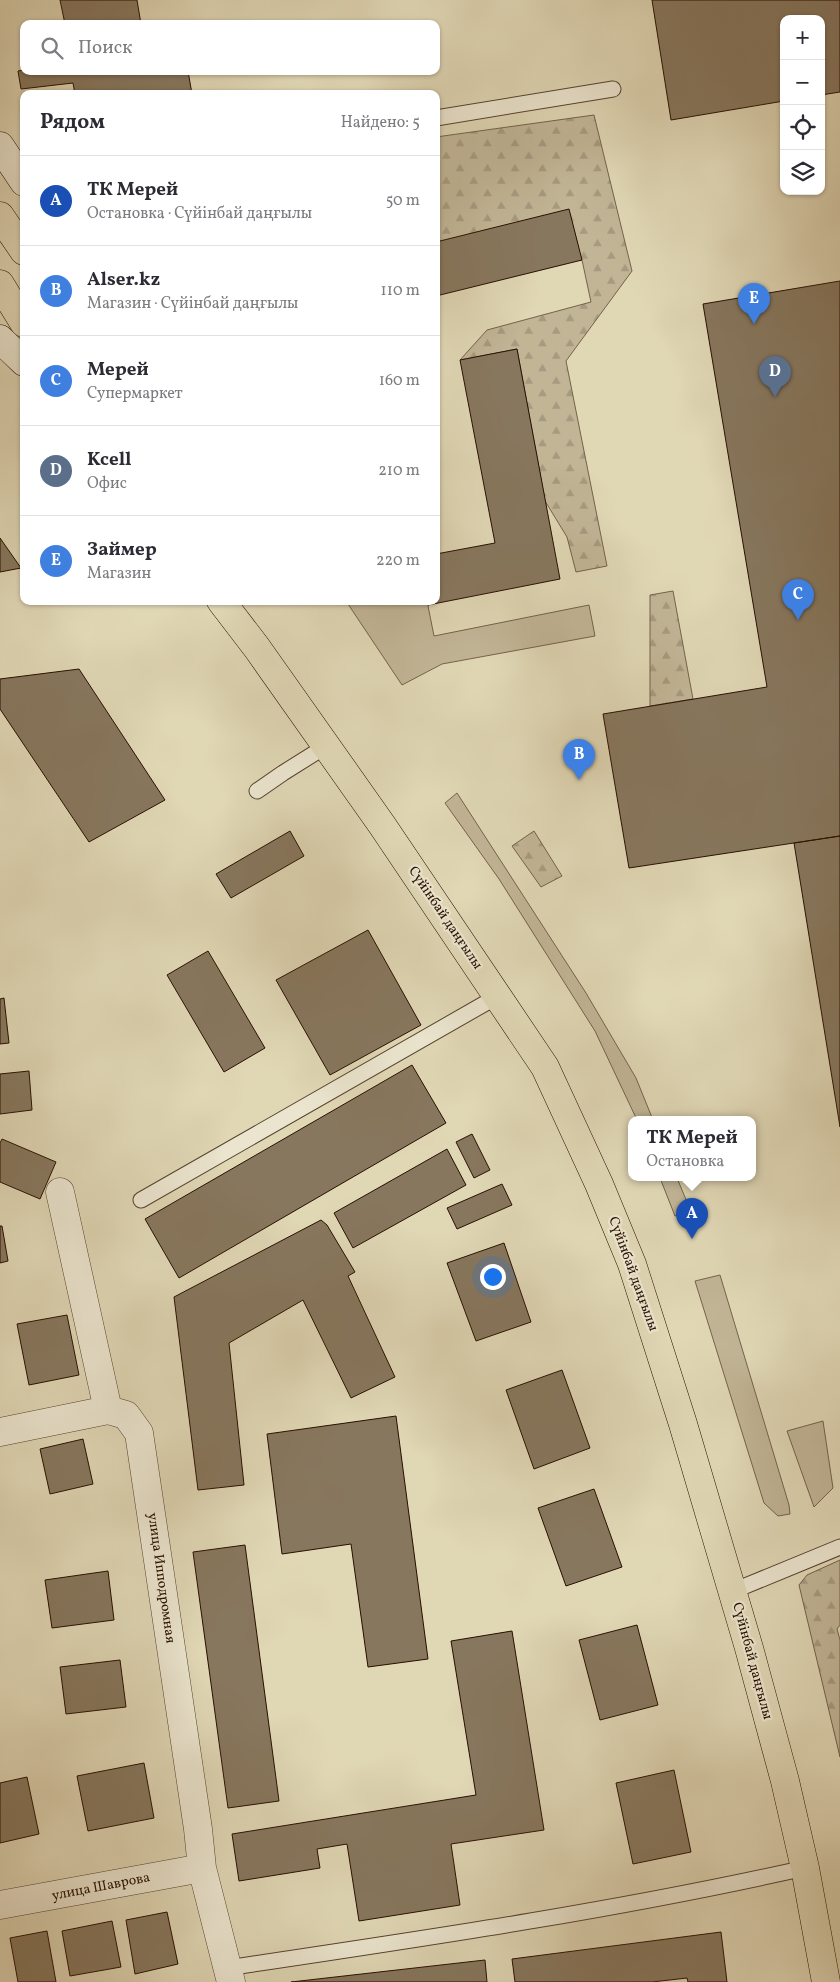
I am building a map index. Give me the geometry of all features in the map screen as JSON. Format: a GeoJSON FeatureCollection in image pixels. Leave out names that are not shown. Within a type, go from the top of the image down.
{"type":"FeatureCollection","features":[{"type":"Feature","properties":{"kind":"main road"},"geometry":{"type":"LineString","coordinates":[[0,216],[20,245]]}},
{"type":"Feature","properties":{"kind":"main road"},"geometry":{"type":"LineString","coordinates":[[0,284],[20,316]]}},
{"type":"Feature","properties":{"kind":"main road","name":"Сүйінбай даңғылы"},"geometry":{"type":"LineString","coordinates":[[224,605],[326,746],[545,1067],[599,1184],[632,1264],[683,1424],[733,1592],[785,1781],[805,1868],[826,1982]]}},
{"type":"Feature","properties":{"kind":"main road","name":"Сүйінбай даңғылы"},"geometry":{"type":"LineString","coordinates":[[236,605],[257,648]]}},
{"type":"Feature","properties":{"kind":"street"},"geometry":{"type":"LineString","coordinates":[[0,146],[20,176]]}},
{"type":"Feature","properties":{"kind":"street"},"geometry":{"type":"LineString","coordinates":[[0,339],[20,358]]}},
{"type":"Feature","properties":{"kind":"street"},"geometry":{"type":"LineString","coordinates":[[0,1432],[108,1410],[60,1192]]}},
{"type":"Feature","properties":{"kind":"street","name":"улица Ипподромная"},"geometry":{"type":"LineString","coordinates":[[108,1410],[126,1416],[139,1433],[198,1829],[202,1868],[229,1975]]}},
{"type":"Feature","properties":{"kind":"street","name":"улица Шаврова"},"geometry":{"type":"LineString","coordinates":[[0,1905],[202,1868]]}},
{"type":"Feature","properties":{"kind":"lane"},"geometry":{"type":"LineString","coordinates":[[440,117],[613,89]]}},
{"type":"Feature","properties":{"kind":"lane"},"geometry":{"type":"LineString","coordinates":[[257,791],[326,746]]}},
{"type":"Feature","properties":{"kind":"lane"},"geometry":{"type":"LineString","coordinates":[[141,1200],[498,996]]}},
{"type":"Feature","properties":{"kind":"lane"},"geometry":{"type":"LineString","coordinates":[[733,1592],[840,1546]]}},
{"type":"Feature","properties":{"kind":"lane"},"geometry":{"type":"LineString","coordinates":[[229,1975],[745,1882],[805,1868]]}},
{"type":"Feature","properties":{"kind":"green space"},"geometry":{"type":"Polygon","coordinates":[[[594,115],[632,271],[566,361],[607,566],[576,572],[567,537],[545,501],[517,349],[460,360],[487,330],[591,302],[582,260],[440,242],[440,136],[594,115]]]}},
{"type":"Feature","properties":{"kind":"green space"},"geometry":{"type":"Polygon","coordinates":[[[673,591],[693,699],[650,706],[650,595],[673,591]]]}},
{"type":"Feature","properties":{"kind":"green space"},"geometry":{"type":"Polygon","coordinates":[[[349,605],[428,605],[434,636],[589,605],[595,636],[442,664],[402,685],[349,605]]]}},
{"type":"Feature","properties":{"kind":"green space"},"geometry":{"type":"Polygon","coordinates":[[[457,793],[586,993],[636,1078],[651,1116],[635,1116],[595,1031],[499,879],[445,803],[457,793]]]}},
{"type":"Feature","properties":{"kind":"green space"},"geometry":{"type":"Polygon","coordinates":[[[534,831],[562,876],[541,887],[512,846],[534,831]]]}},
{"type":"Feature","properties":{"kind":"green space"},"geometry":{"type":"Polygon","coordinates":[[[661,1181],[678,1181],[690,1209],[675,1216],[661,1181]]]}},
{"type":"Feature","properties":{"kind":"green space"},"geometry":{"type":"Polygon","coordinates":[[[720,1275],[789,1505],[790,1514],[778,1516],[764,1503],[695,1281],[720,1275]]]}},
{"type":"Feature","properties":{"kind":"green space"},"geometry":{"type":"Polygon","coordinates":[[[823,1421],[833,1488],[814,1507],[787,1431],[823,1421]]]}},
{"type":"Feature","properties":{"kind":"green space"},"geometry":{"type":"Polygon","coordinates":[[[840,1560],[840,1625],[837,1629],[840,1640],[840,1757],[799,1585],[807,1575],[840,1560]]]}},
{"type":"Feature","properties":{"kind":"building"},"geometry":{"type":"Polygon","coordinates":[[[60,0],[137,0],[140,20],[64,20],[60,0]]]}},
{"type":"Feature","properties":{"kind":"building"},"geometry":{"type":"Polygon","coordinates":[[[652,0],[840,0],[840,92],[825,94],[825,15],[780,15],[780,102],[671,120],[652,0]]]}},
{"type":"Feature","properties":{"kind":"building"},"geometry":{"type":"Polygon","coordinates":[[[18,71],[20,71],[20,75],[189,75],[191,90],[74,90],[73,83],[21,89],[18,71]]]}},
{"type":"Feature","properties":{"kind":"building"},"geometry":{"type":"Polygon","coordinates":[[[569,209],[582,260],[440,295],[440,241],[569,209]]]}},
{"type":"Feature","properties":{"kind":"building"},"geometry":{"type":"Polygon","coordinates":[[[840,281],[840,836],[629,868],[603,714],[767,687],[703,304],[840,281]]]}},
{"type":"Feature","properties":{"kind":"building"},"geometry":{"type":"Polygon","coordinates":[[[517,349],[560,579],[440,603],[440,553],[495,543],[460,360],[517,349]]]}},
{"type":"Feature","properties":{"kind":"building"},"geometry":{"type":"Polygon","coordinates":[[[0,538],[20,568],[0,572],[0,538]]]}},
{"type":"Feature","properties":{"kind":"building"},"geometry":{"type":"Polygon","coordinates":[[[79,669],[165,800],[89,842],[0,709],[0,679],[79,669]]]}},
{"type":"Feature","properties":{"kind":"building"},"geometry":{"type":"Polygon","coordinates":[[[290,831],[304,856],[231,898],[216,874],[290,831]]]}},
{"type":"Feature","properties":{"kind":"building"},"geometry":{"type":"Polygon","coordinates":[[[840,836],[840,1127],[794,843],[840,836]]]}},
{"type":"Feature","properties":{"kind":"building"},"geometry":{"type":"Polygon","coordinates":[[[368,930],[421,1025],[330,1075],[276,980],[368,930]]]}},
{"type":"Feature","properties":{"kind":"building"},"geometry":{"type":"Polygon","coordinates":[[[208,951],[265,1048],[224,1072],[167,975],[208,951]]]}},
{"type":"Feature","properties":{"kind":"building"},"geometry":{"type":"Polygon","coordinates":[[[4,998],[9,1043],[0,1044],[0,999],[4,998]]]}},
{"type":"Feature","properties":{"kind":"building"},"geometry":{"type":"Polygon","coordinates":[[[412,1065],[446,1123],[179,1278],[145,1219],[412,1065]]]}},
{"type":"Feature","properties":{"kind":"building"},"geometry":{"type":"Polygon","coordinates":[[[29,1071],[32,1110],[0,1114],[0,1074],[29,1071]]]}},
{"type":"Feature","properties":{"kind":"building"},"geometry":{"type":"Polygon","coordinates":[[[472,1134],[490,1170],[474,1178],[456,1142],[472,1134]]]}},
{"type":"Feature","properties":{"kind":"building"},"geometry":{"type":"Polygon","coordinates":[[[2,1139],[56,1162],[40,1199],[0,1182],[0,1143],[2,1139]]]}},
{"type":"Feature","properties":{"kind":"building"},"geometry":{"type":"Polygon","coordinates":[[[447,1149],[466,1185],[353,1248],[334,1213],[447,1149]]]}},
{"type":"Feature","properties":{"kind":"building"},"geometry":{"type":"Polygon","coordinates":[[[502,1184],[512,1205],[457,1229],[447,1208],[502,1184]]]}},
{"type":"Feature","properties":{"kind":"building"},"geometry":{"type":"Polygon","coordinates":[[[321,1220],[327,1225],[355,1272],[348,1276],[395,1377],[351,1398],[303,1300],[229,1343],[244,1485],[198,1490],[174,1297],[321,1220]]]}},
{"type":"Feature","properties":{"kind":"building"},"geometry":{"type":"Polygon","coordinates":[[[0,1226],[2,1226],[8,1261],[0,1263],[0,1226]]]}},
{"type":"Feature","properties":{"kind":"building"},"geometry":{"type":"Polygon","coordinates":[[[504,1243],[531,1322],[476,1341],[447,1263],[504,1243]]]}},
{"type":"Feature","properties":{"kind":"building"},"geometry":{"type":"Polygon","coordinates":[[[67,1315],[79,1375],[29,1385],[17,1324],[67,1315]]]}},
{"type":"Feature","properties":{"kind":"building"},"geometry":{"type":"Polygon","coordinates":[[[562,1370],[590,1448],[534,1469],[506,1390],[562,1370]]]}},
{"type":"Feature","properties":{"kind":"building"},"geometry":{"type":"Polygon","coordinates":[[[396,1416],[428,1659],[368,1667],[351,1544],[282,1554],[267,1434],[396,1416]]]}},
{"type":"Feature","properties":{"kind":"building"},"geometry":{"type":"Polygon","coordinates":[[[83,1439],[93,1484],[50,1494],[40,1449],[83,1439]]]}},
{"type":"Feature","properties":{"kind":"building"},"geometry":{"type":"Polygon","coordinates":[[[594,1489],[622,1567],[566,1586],[538,1508],[594,1489]]]}},
{"type":"Feature","properties":{"kind":"building"},"geometry":{"type":"Polygon","coordinates":[[[245,1545],[279,1801],[228,1808],[193,1552],[245,1545]]]}},
{"type":"Feature","properties":{"kind":"building"},"geometry":{"type":"Polygon","coordinates":[[[108,1571],[114,1620],[52,1628],[45,1580],[108,1571]]]}},
{"type":"Feature","properties":{"kind":"building"},"geometry":{"type":"Polygon","coordinates":[[[637,1625],[658,1705],[600,1720],[579,1640],[637,1625]]]}},
{"type":"Feature","properties":{"kind":"building"},"geometry":{"type":"Polygon","coordinates":[[[512,1631],[544,1830],[451,1844],[460,1905],[359,1921],[347,1844],[317,1849],[320,1868],[239,1881],[232,1834],[476,1795],[451,1641],[512,1631]]]}},
{"type":"Feature","properties":{"kind":"building"},"geometry":{"type":"Polygon","coordinates":[[[120,1660],[126,1707],[66,1714],[60,1667],[120,1660]]]}},
{"type":"Feature","properties":{"kind":"building"},"geometry":{"type":"Polygon","coordinates":[[[144,1763],[154,1818],[88,1831],[77,1776],[144,1763]]]}},
{"type":"Feature","properties":{"kind":"building"},"geometry":{"type":"Polygon","coordinates":[[[674,1770],[691,1852],[633,1864],[616,1783],[674,1770]]]}},
{"type":"Feature","properties":{"kind":"building"},"geometry":{"type":"Polygon","coordinates":[[[27,1777],[39,1834],[0,1843],[0,1783],[27,1777]]]}},
{"type":"Feature","properties":{"kind":"building"},"geometry":{"type":"Polygon","coordinates":[[[167,1912],[178,1964],[135,1974],[126,1920],[167,1912]]]}},
{"type":"Feature","properties":{"kind":"building"},"geometry":{"type":"Polygon","coordinates":[[[112,1921],[121,1967],[70,1976],[62,1931],[112,1921]]]}},
{"type":"Feature","properties":{"kind":"building"},"geometry":{"type":"Polygon","coordinates":[[[47,1931],[56,1982],[18,1982],[10,1938],[47,1931]]]}},
{"type":"Feature","properties":{"kind":"building"},"geometry":{"type":"Polygon","coordinates":[[[721,1932],[727,1982],[688,1982],[687,1978],[652,1982],[515,1982],[512,1959],[721,1932]]]}},
{"type":"Feature","properties":{"kind":"building"},"geometry":{"type":"Polygon","coordinates":[[[485,1960],[487,1982],[291,1982],[485,1960]]]}},
{"type":"Feature","properties":{"kind":"place","name":"Займер"},"geometry":{"type":"Point","coordinates":[754,324]}},
{"type":"Feature","properties":{"kind":"place","name":"Kcell"},"geometry":{"type":"Point","coordinates":[775,397]}},
{"type":"Feature","properties":{"kind":"place","name":"Мерей"},"geometry":{"type":"Point","coordinates":[798,620]}},
{"type":"Feature","properties":{"kind":"place","name":"Alser.kz"},"geometry":{"type":"Point","coordinates":[579,780]}},
{"type":"Feature","properties":{"kind":"place","name":"ТК Мерей"},"geometry":{"type":"Point","coordinates":[692,1239]}}]}
